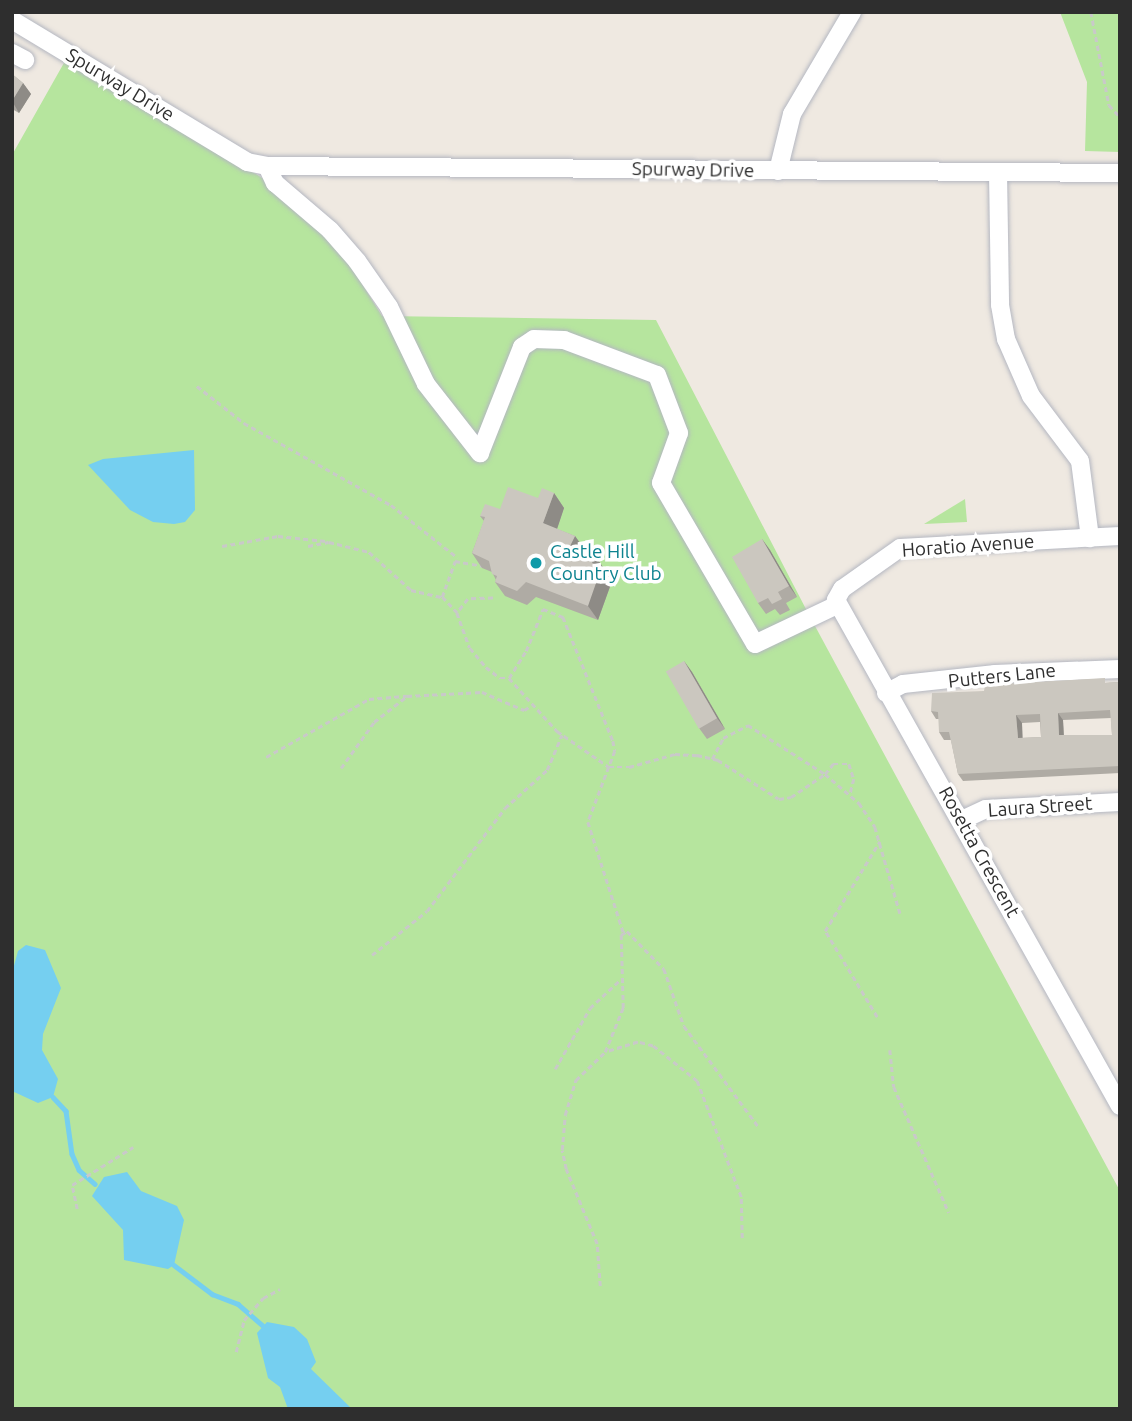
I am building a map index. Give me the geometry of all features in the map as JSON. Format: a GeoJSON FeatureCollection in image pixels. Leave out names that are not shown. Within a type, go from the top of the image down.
{"type":"FeatureCollection","features":[{"type":"Feature","properties":{"kind":"street"},"geometry":{"type":"LineString","coordinates":[[778,171],[792,114],[852,12]]}},
{"type":"Feature","properties":{"kind":"street","name":"Spurway Drive"},"geometry":{"type":"LineString","coordinates":[[12,20],[247,162],[267,166],[1120,173]]}},
{"type":"Feature","properties":{"kind":"street"},"geometry":{"type":"LineString","coordinates":[[267,166],[275,183],[330,230],[365,273],[389,307],[426,384],[465,438],[480,453],[522,347],[534,339],[564,340],[657,374],[679,433],[661,483],[755,644],[836,602]]}},
{"type":"Feature","properties":{"kind":"street"},"geometry":{"type":"LineString","coordinates":[[998,172],[1000,305],[1006,339],[1031,396],[1080,461],[1090,538]]}},
{"type":"Feature","properties":{"kind":"street","name":"Horatio Avenue"},"geometry":{"type":"LineString","coordinates":[[836,602],[861,574],[900,548],[1120,536]]}},
{"type":"Feature","properties":{"kind":"street","name":"Rosetta Crescent"},"geometry":{"type":"LineString","coordinates":[[836,602],[886,693],[962,820],[1120,1106]]}},
{"type":"Feature","properties":{"kind":"street","name":"Putters Lane"},"geometry":{"type":"LineString","coordinates":[[886,693],[903,684],[995,674],[1120,669]]}},
{"type":"Feature","properties":{"kind":"street","name":"Laura Street"},"geometry":{"type":"LineString","coordinates":[[962,820],[986,809],[1120,802]]}},
{"type":"Feature","properties":{"kind":"path"},"geometry":{"type":"LineString","coordinates":[[1091,12],[1108,99],[1120,117]]}},
{"type":"Feature","properties":{"kind":"path"},"geometry":{"type":"LineString","coordinates":[[197,386],[244,423],[391,505],[457,558],[482,566]]}},
{"type":"Feature","properties":{"kind":"path"},"geometry":{"type":"LineString","coordinates":[[222,546],[278,536],[329,542],[369,552],[411,590],[442,597],[457,613],[470,648],[486,667],[500,678],[509,678]]}},
{"type":"Feature","properties":{"kind":"path"},"geometry":{"type":"LineString","coordinates":[[308,546],[329,542]]}},
{"type":"Feature","properties":{"kind":"path"},"geometry":{"type":"LineString","coordinates":[[442,597],[457,558]]}},
{"type":"Feature","properties":{"kind":"path"},"geometry":{"type":"LineString","coordinates":[[457,613],[468,599],[493,598]]}},
{"type":"Feature","properties":{"kind":"path"},"geometry":{"type":"LineString","coordinates":[[509,678],[526,651],[543,609],[563,617],[613,741],[608,767],[588,822],[624,934],[620,1025],[605,1052],[576,1080],[565,1115],[562,1150],[565,1169],[597,1244],[600,1286]]}},
{"type":"Feature","properties":{"kind":"path"},"geometry":{"type":"LineString","coordinates":[[509,678],[531,706],[562,735],[608,767],[629,767],[675,754],[712,759],[779,799],[791,797],[825,774],[833,764],[849,764],[854,779],[850,795]]}},
{"type":"Feature","properties":{"kind":"path"},"geometry":{"type":"LineString","coordinates":[[266,757],[369,699],[482,692],[524,710],[531,706]]}},
{"type":"Feature","properties":{"kind":"path"},"geometry":{"type":"LineString","coordinates":[[341,768],[374,722],[407,696]]}},
{"type":"Feature","properties":{"kind":"path"},"geometry":{"type":"LineString","coordinates":[[712,759],[723,738],[748,725],[825,774],[850,795],[875,827],[900,914]]}},
{"type":"Feature","properties":{"kind":"path"},"geometry":{"type":"LineString","coordinates":[[372,955],[427,911],[505,808],[547,770],[562,735]]}},
{"type":"Feature","properties":{"kind":"path"},"geometry":{"type":"LineString","coordinates":[[877,1017],[825,931],[880,841]]}},
{"type":"Feature","properties":{"kind":"path"},"geometry":{"type":"LineString","coordinates":[[624,934],[627,931],[664,969],[684,1026],[748,1106],[758,1126]]}},
{"type":"Feature","properties":{"kind":"path"},"geometry":{"type":"LineString","coordinates":[[555,1069],[590,1008],[621,979]]}},
{"type":"Feature","properties":{"kind":"path"},"geometry":{"type":"LineString","coordinates":[[605,1052],[638,1042],[653,1046],[697,1081],[741,1197],[741,1238]]}},
{"type":"Feature","properties":{"kind":"path"},"geometry":{"type":"LineString","coordinates":[[890,1050],[894,1087],[950,1213]]}},
{"type":"Feature","properties":{"kind":"path"},"geometry":{"type":"LineString","coordinates":[[77,1209],[71,1192],[77,1182],[133,1147]]}},
{"type":"Feature","properties":{"kind":"path"},"geometry":{"type":"LineString","coordinates":[[236,1352],[244,1320],[254,1306],[280,1289]]}},
{"type":"Feature","properties":{"kind":"green space"},"geometry":{"type":"Polygon","coordinates":[[[1060,12],[1120,12],[1120,152],[1085,151],[1087,82],[1060,12]]]}},
{"type":"Feature","properties":{"kind":"green space","name":"Castle Hill Country Club"},"geometry":{"type":"Polygon","coordinates":[[[69,54],[276,187],[331,234],[382,316],[656,320],[808,613],[1120,1191],[1120,1409],[12,1409],[12,155],[69,54]]]}},
{"type":"Feature","properties":{"kind":"green space"},"geometry":{"type":"Polygon","coordinates":[[[965,499],[967,522],[924,524],[965,499]]]}},
{"type":"Feature","properties":{"kind":"water"},"geometry":{"type":"Polygon","coordinates":[[[194,450],[195,510],[185,522],[174,524],[153,522],[130,510],[88,465],[103,459],[194,450]]]}},
{"type":"Feature","properties":{"kind":"water"},"geometry":{"type":"Polygon","coordinates":[[[26,945],[45,950],[61,988],[43,1034],[42,1050],[58,1079],[53,1097],[38,1103],[12,1091],[12,973],[18,951],[26,945]]]}},
{"type":"Feature","properties":{"kind":"water"},"geometry":{"type":"Polygon","coordinates":[[[127,1172],[141,1191],[177,1206],[184,1220],[174,1265],[168,1269],[124,1260],[123,1230],[92,1196],[104,1177],[127,1172]]]}},
{"type":"Feature","properties":{"kind":"water"},"geometry":{"type":"Polygon","coordinates":[[[267,1322],[294,1327],[307,1339],[316,1362],[311,1369],[352,1409],[288,1409],[280,1387],[268,1378],[257,1333],[267,1322]]]}},
{"type":"Feature","properties":{"kind":"building"},"geometry":{"type":"Polygon","coordinates":[[[12,74],[23,83],[12,101],[12,74]]]}},
{"type":"Feature","properties":{"kind":"building","name":"Castle Hill Country Club"},"geometry":{"type":"Polygon","coordinates":[[[508,487],[538,498],[542,488],[554,493],[543,523],[575,536],[570,546],[595,555],[592,563],[602,566],[588,606],[526,582],[517,591],[495,582],[497,576],[492,574],[489,561],[472,553],[485,517],[480,516],[485,504],[500,509],[508,487]]]}},
{"type":"Feature","properties":{"kind":"building"},"geometry":{"type":"Polygon","coordinates":[[[762,539],[789,586],[778,592],[782,599],[772,604],[768,598],[758,603],[732,557],[762,539]]]}},
{"type":"Feature","properties":{"kind":"building"},"geometry":{"type":"Polygon","coordinates":[[[684,661],[717,718],[699,729],[666,672],[684,661]]]}},
{"type":"Feature","properties":{"kind":"building"},"geometry":{"type":"Polygon","coordinates":[[[1105,678],[1105,683],[1120,682],[1120,766],[958,774],[949,732],[939,732],[938,712],[931,711],[932,693],[984,691],[985,685],[1105,678]],[[1110,710],[1058,713],[1059,735],[1112,735],[1110,710]],[[1040,714],[1016,715],[1018,738],[1041,737],[1040,714]]]}},
{"type":"Feature","properties":{"kind":"waterway"},"geometry":{"type":"LineString","coordinates":[[53,1097],[66,1111],[72,1154],[79,1170],[95,1184]]}},
{"type":"Feature","properties":{"kind":"waterway"},"geometry":{"type":"LineString","coordinates":[[174,1265],[212,1294],[238,1304],[263,1326]]}},
{"type":"Feature","properties":{"kind":"place","name":"Castle Hill Country Club"},"geometry":{"type":"Point","coordinates":[536,563]}}]}
